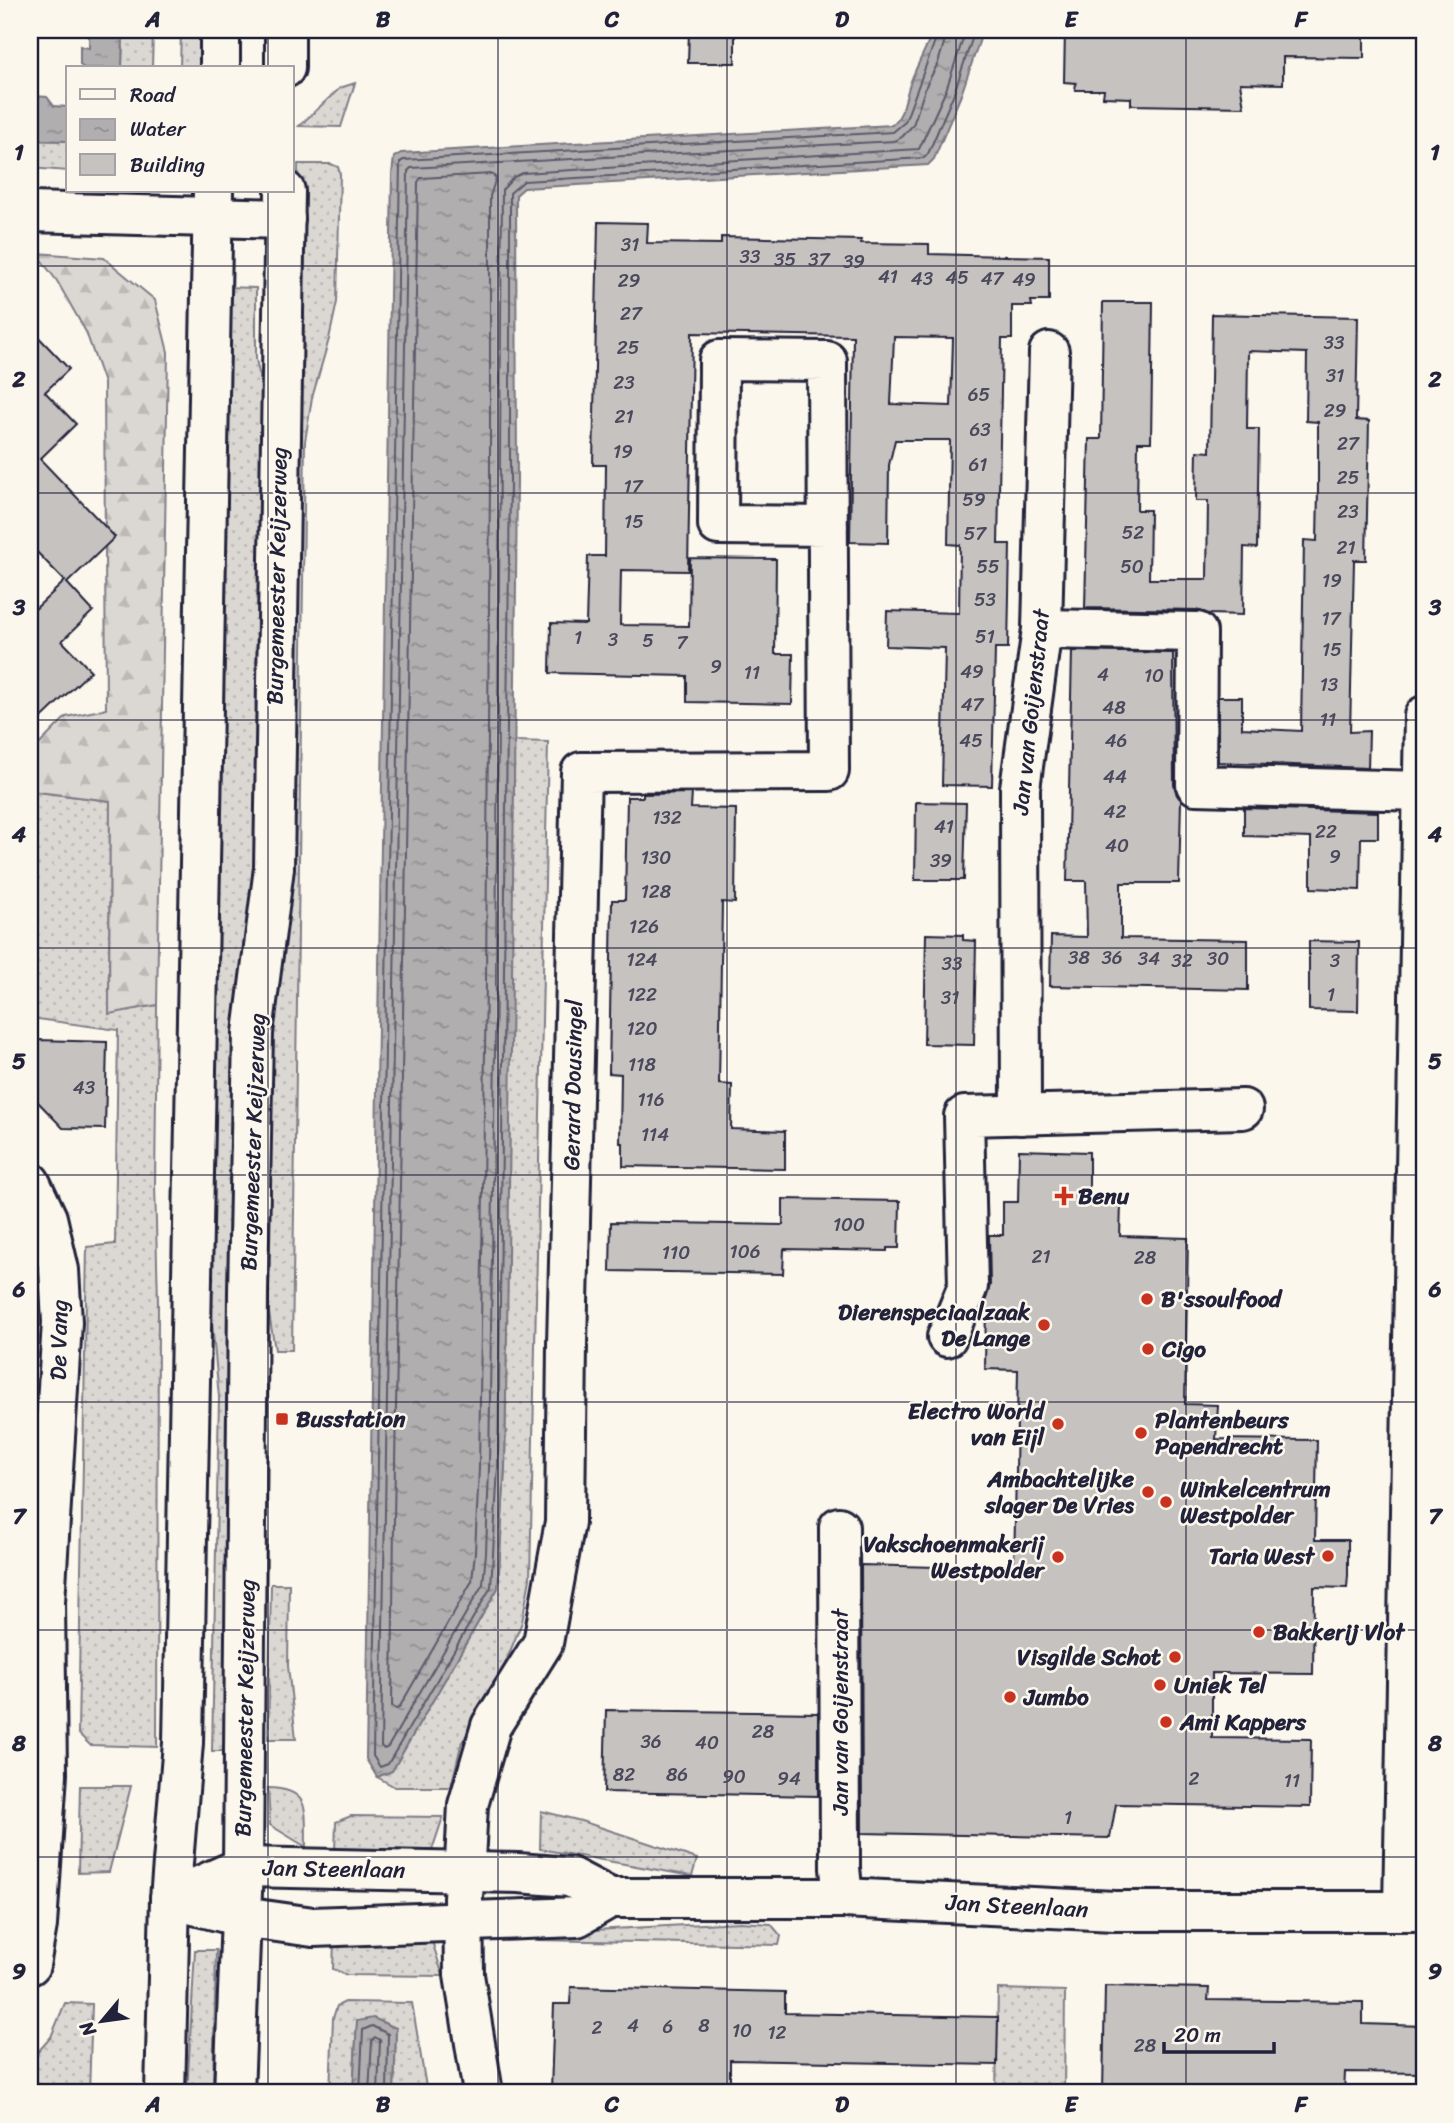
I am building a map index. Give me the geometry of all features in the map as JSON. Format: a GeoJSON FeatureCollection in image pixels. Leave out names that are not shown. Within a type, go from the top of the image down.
{"type":"FeatureCollection","features":[{"type":"Feature","properties":{"kind":"street"},"geometry":{"type":"LineString","coordinates":[[220,30],[220,66]]}},
{"type":"Feature","properties":{"kind":"street"},"geometry":{"type":"LineString","coordinates":[[285,30],[285,66]]}},
{"type":"Feature","properties":{"kind":"street"},"geometry":{"type":"LineString","coordinates":[[165,2093],[170,1899],[183,1743],[212,204]]}},
{"type":"Feature","properties":{"kind":"street"},"geometry":{"type":"LineString","coordinates":[[30,212],[212,204],[285,205]]}},
{"type":"Feature","properties":{"kind":"street","name":"Burgemeester Keijzerweg"},"geometry":{"type":"LineString","coordinates":[[234,2093],[243,1867],[253,1033],[274,867],[279,408],[285,205]]}},
{"type":"Feature","properties":{"kind":"street","name":"Jan van Goijenstraat"},"geometry":{"type":"LineString","coordinates":[[1021,1115],[1020,788],[1042,629],[1049,352]]}},
{"type":"Feature","properties":{"kind":"street","name":"Gerard Dousingel"},"geometry":{"type":"LineString","coordinates":[[465,1871],[468,1805],[491,1726],[543,1643],[565,1522],[581,772],[829,771],[828,526],[827,361],[719,360],[718,525],[828,526]]}},
{"type":"Feature","properties":{"kind":"street"},"geometry":{"type":"LineString","coordinates":[[1042,629],[1197,632],[1196,785],[1423,791]]}},
{"type":"Feature","properties":{"kind":"street"},"geometry":{"type":"LineString","coordinates":[[1413,1911],[1424,716]]}},
{"type":"Feature","properties":{"kind":"street"},"geometry":{"type":"LineString","coordinates":[[947,1337],[968,1286],[964,1116],[1243,1109]]}},
{"type":"Feature","properties":{"kind":"street","name":"De Vang"},"geometry":{"type":"LineString","coordinates":[[30,1182],[47,1218],[59,1270],[62,1322],[38,1599],[47,1774],[37,1925],[30,1965]]}},
{"type":"Feature","properties":{"kind":"street","name":"Jan van Goijenstraat"},"geometry":{"type":"LineString","coordinates":[[839,1527],[841,1883]]}},
{"type":"Feature","properties":{"kind":"street","name":"Jan Steenlaan"},"geometry":{"type":"LineString","coordinates":[[170,1899],[243,1867],[465,1871],[570,1877],[610,1898]]}},
{"type":"Feature","properties":{"kind":"street"},"geometry":{"type":"LineString","coordinates":[[465,1871],[464,1975],[483,2093]]}},
{"type":"Feature","properties":{"kind":"street","name":"Jan Steenlaan"},"geometry":{"type":"LineString","coordinates":[[170,1899],[242,1917],[313,1927],[577,1917],[610,1898],[841,1883],[1115,1911],[1413,1911]]}},
{"type":"Feature","properties":{"kind":"green space"},"geometry":{"type":"Polygon","coordinates":[[[123,30],[153,30],[152,66],[122,66],[123,30]]]}},
{"type":"Feature","properties":{"kind":"green space"},"geometry":{"type":"Polygon","coordinates":[[[181,30],[202,30],[201,66],[180,66],[181,30]]]}},
{"type":"Feature","properties":{"kind":"green space"},"geometry":{"type":"Polygon","coordinates":[[[355,83],[341,127],[299,126],[340,88],[355,83]]]}},
{"type":"Feature","properties":{"kind":"green space"},"geometry":{"type":"Polygon","coordinates":[[[30,140],[66,141],[66,171],[30,168],[30,140]]]}},
{"type":"Feature","properties":{"kind":"green space"},"geometry":{"type":"Polygon","coordinates":[[[298,164],[331,164],[338,167],[340,174],[337,302],[312,398],[305,441],[292,1350],[275,1350],[261,1265],[267,1016],[285,867],[298,164]]]}},
{"type":"Feature","properties":{"kind":"green space"},"geometry":{"type":"Polygon","coordinates":[[[36,253],[104,258],[155,300],[168,352],[157,1005],[109,1014],[110,801],[30,791],[30,754],[66,717],[106,709],[104,383],[86,332],[57,281],[36,253]]]}},
{"type":"Feature","properties":{"kind":"green space"},"geometry":{"type":"Polygon","coordinates":[[[223,287],[256,288],[256,359],[267,412],[259,868],[227,1751],[212,1751],[219,1397],[206,1259],[223,287]]]}},
{"type":"Feature","properties":{"kind":"green space"},"geometry":{"type":"Polygon","coordinates":[[[514,741],[548,742],[530,1579],[522,1622],[505,1664],[461,1745],[451,1787],[395,1787],[377,1777],[392,1771],[498,1588],[505,1468],[514,741]]]}},
{"type":"Feature","properties":{"kind":"green space"},"geometry":{"type":"Polygon","coordinates":[[[30,791],[110,801],[109,1013],[157,1005],[157,1747],[90,1745],[78,1733],[87,1247],[115,1244],[118,1030],[30,1018],[30,791]]]}},
{"type":"Feature","properties":{"kind":"green space"},"geometry":{"type":"Polygon","coordinates":[[[271,1584],[289,1584],[288,1666],[296,1739],[268,1739],[271,1584]]]}},
{"type":"Feature","properties":{"kind":"green space"},"geometry":{"type":"Polygon","coordinates":[[[80,1786],[131,1786],[109,1872],[78,1873],[80,1786]]]}},
{"type":"Feature","properties":{"kind":"green space"},"geometry":{"type":"Polygon","coordinates":[[[268,1788],[292,1793],[303,1804],[306,1847],[270,1825],[268,1788]]]}},
{"type":"Feature","properties":{"kind":"green space"},"geometry":{"type":"Polygon","coordinates":[[[541,1811],[581,1821],[697,1859],[692,1876],[540,1849],[541,1811]]]}},
{"type":"Feature","properties":{"kind":"green space"},"geometry":{"type":"Polygon","coordinates":[[[351,1816],[443,1817],[431,1853],[335,1852],[336,1822],[351,1816]]]}},
{"type":"Feature","properties":{"kind":"green space"},"geometry":{"type":"Polygon","coordinates":[[[740,1922],[771,1924],[781,1936],[779,1945],[539,1940],[540,1933],[740,1922]]]}},
{"type":"Feature","properties":{"kind":"green space"},"geometry":{"type":"Polygon","coordinates":[[[431,1938],[443,1976],[347,1975],[333,1969],[334,1942],[431,1938]]]}},
{"type":"Feature","properties":{"kind":"green space"},"geometry":{"type":"Polygon","coordinates":[[[195,1950],[216,1950],[213,2093],[187,2093],[195,1950]]]}},
{"type":"Feature","properties":{"kind":"green space"},"geometry":{"type":"Polygon","coordinates":[[[998,1989],[1065,1991],[1064,2093],[996,2093],[998,1989]]]}},
{"type":"Feature","properties":{"kind":"green space"},"geometry":{"type":"Polygon","coordinates":[[[345,2002],[412,2003],[427,2093],[394,2093],[396,2028],[357,2022],[353,2093],[330,2093],[333,2018],[337,2006],[345,2002]]]}},
{"type":"Feature","properties":{"kind":"green space"},"geometry":{"type":"Polygon","coordinates":[[[65,2003],[92,2004],[89,2093],[30,2093],[30,2061],[51,2037],[65,2003]]]}},
{"type":"Feature","properties":{"kind":"water"},"geometry":{"type":"Polygon","coordinates":[[[89,30],[123,30],[122,66],[81,66],[80,46],[89,48],[89,30]]]}},
{"type":"Feature","properties":{"kind":"water"},"geometry":{"type":"Polygon","coordinates":[[[933,30],[983,30],[961,95],[934,159],[928,165],[524,188],[516,195],[517,480],[512,980],[505,1468],[498,1588],[392,1771],[377,1777],[366,1759],[394,157],[401,153],[892,125],[902,110],[933,30]]]}},
{"type":"Feature","properties":{"kind":"water"},"geometry":{"type":"Polygon","coordinates":[[[34,96],[47,97],[54,106],[66,107],[66,141],[30,140],[30,101],[34,96]]]}},
{"type":"Feature","properties":{"kind":"water"},"geometry":{"type":"Polygon","coordinates":[[[373,2018],[396,2028],[394,2093],[353,2093],[357,2021],[373,2018]]]}},
{"type":"Feature","properties":{"kind":"building"},"geometry":{"type":"Polygon","coordinates":[[[689,30],[735,30],[735,63],[688,63],[689,30]]]}},
{"type":"Feature","properties":{"kind":"building"},"geometry":{"type":"Polygon","coordinates":[[[1065,30],[1364,30],[1364,58],[1283,57],[1283,84],[1240,83],[1244,107],[1131,105],[1131,98],[1103,97],[1104,90],[1075,90],[1076,83],[1064,82],[1065,30]]]}},
{"type":"Feature","properties":{"kind":"building"},"geometry":{"type":"Polygon","coordinates":[[[598,222],[648,223],[647,243],[721,244],[721,237],[861,240],[861,243],[929,244],[929,254],[1049,257],[1049,301],[1031,301],[1032,306],[1012,306],[1012,339],[1002,339],[998,544],[1010,544],[1008,648],[995,648],[992,786],[942,785],[945,648],[886,646],[887,611],[959,613],[960,545],[948,544],[950,440],[895,440],[889,465],[888,543],[850,542],[853,336],[692,333],[688,571],[621,570],[620,625],[689,626],[690,558],[776,559],[775,654],[793,654],[792,704],[687,702],[687,676],[550,673],[551,623],[586,624],[588,556],[605,556],[606,465],[593,465],[598,222]],[[894,337],[891,404],[951,406],[953,338],[894,337]]]}},
{"type":"Feature","properties":{"kind":"building"},"geometry":{"type":"Polygon","coordinates":[[[1103,302],[1153,302],[1151,442],[1138,442],[1137,510],[1150,510],[1149,579],[1207,579],[1208,501],[1196,501],[1197,451],[1210,452],[1212,314],[1358,317],[1356,420],[1369,421],[1366,560],[1354,560],[1350,732],[1369,731],[1368,768],[1218,762],[1218,697],[1242,697],[1242,728],[1301,731],[1304,540],[1317,541],[1318,490],[1318,422],[1306,421],[1307,353],[1248,351],[1247,429],[1259,429],[1257,548],[1244,547],[1243,615],[1209,614],[1197,610],[1085,608],[1089,439],[1101,439],[1103,302]]]}},
{"type":"Feature","properties":{"kind":"building"},"geometry":{"type":"Polygon","coordinates":[[[30,328],[69,369],[45,392],[76,424],[40,459],[115,537],[67,583],[93,611],[62,641],[91,671],[30,729],[30,608],[33,611],[65,581],[30,545],[30,328]]]}},
{"type":"Feature","properties":{"kind":"building"},"geometry":{"type":"Polygon","coordinates":[[[1072,651],[1173,653],[1174,785],[1181,800],[1179,883],[1121,883],[1121,938],[1248,940],[1248,990],[1050,986],[1051,936],[1087,937],[1086,881],[1067,881],[1072,651]]]}},
{"type":"Feature","properties":{"kind":"building"},"geometry":{"type":"Polygon","coordinates":[[[692,793],[691,808],[736,809],[735,903],[722,902],[719,1084],[732,1085],[731,1129],[785,1131],[785,1169],[623,1166],[623,1143],[620,1143],[621,1074],[609,1073],[612,900],[625,900],[627,797],[692,793]]]}},
{"type":"Feature","properties":{"kind":"building"},"geometry":{"type":"Polygon","coordinates":[[[916,802],[966,803],[964,880],[915,880],[916,802]]]}},
{"type":"Feature","properties":{"kind":"building"},"geometry":{"type":"Polygon","coordinates":[[[1244,808],[1378,812],[1378,838],[1361,838],[1360,890],[1311,888],[1311,838],[1244,836],[1244,808]]]}},
{"type":"Feature","properties":{"kind":"building"},"geometry":{"type":"Polygon","coordinates":[[[926,934],[963,935],[963,940],[976,941],[974,1045],[924,1044],[926,934]]]}},
{"type":"Feature","properties":{"kind":"building"},"geometry":{"type":"Polygon","coordinates":[[[1309,941],[1359,942],[1358,1011],[1309,1010],[1309,941]]]}},
{"type":"Feature","properties":{"kind":"building"},"geometry":{"type":"Polygon","coordinates":[[[38,1040],[107,1042],[105,1129],[63,1128],[37,1101],[38,1040]]]}},
{"type":"Feature","properties":{"kind":"building","name":"Winkelcentrum Westpolder"},"geometry":{"type":"Polygon","coordinates":[[[1019,1150],[1089,1152],[1089,1203],[1121,1204],[1120,1236],[1188,1238],[1185,1404],[1218,1405],[1216,1439],[1317,1440],[1315,1540],[1348,1540],[1348,1575],[1347,1588],[1314,1587],[1313,1674],[1212,1673],[1212,1738],[1311,1739],[1310,1807],[1116,1804],[1110,1838],[862,1833],[861,1565],[1014,1569],[1018,1370],[985,1369],[986,1299],[990,1285],[989,1235],[1003,1235],[1003,1202],[1018,1202],[1019,1150]]]}},
{"type":"Feature","properties":{"kind":"building"},"geometry":{"type":"Polygon","coordinates":[[[783,1199],[900,1201],[899,1248],[887,1248],[887,1251],[784,1249],[783,1274],[610,1271],[611,1222],[783,1225],[783,1199]]]}},
{"type":"Feature","properties":{"kind":"building"},"geometry":{"type":"Polygon","coordinates":[[[606,1710],[818,1713],[818,1796],[604,1792],[606,1710]]]}},
{"type":"Feature","properties":{"kind":"building"},"geometry":{"type":"Polygon","coordinates":[[[1105,1986],[1209,1988],[1208,2000],[1363,2002],[1363,2024],[1424,2026],[1424,2073],[1345,2072],[1344,2093],[1103,2093],[1105,1986]]]}},
{"type":"Feature","properties":{"kind":"building"},"geometry":{"type":"Polygon","coordinates":[[[571,1987],[785,1992],[785,2013],[998,2017],[997,2065],[730,2060],[730,2093],[551,2091],[554,2004],[570,2004],[571,1987]]]}},
{"type":"Feature","properties":{"kind":"place","name":"Benu"},"geometry":{"type":"Point","coordinates":[1064,1196]}},
{"type":"Feature","properties":{"kind":"place","name":"B'ssoulfood"},"geometry":{"type":"Point","coordinates":[1147,1299]}},
{"type":"Feature","properties":{"kind":"place","name":"Dierenspeciaalzaak De Lange"},"geometry":{"type":"Point","coordinates":[1044,1325]}},
{"type":"Feature","properties":{"kind":"place","name":"Cigo"},"geometry":{"type":"Point","coordinates":[1148,1349]}},
{"type":"Feature","properties":{"kind":"place","name":"Busstation"},"geometry":{"type":"Point","coordinates":[282,1419]}},
{"type":"Feature","properties":{"kind":"place","name":"Electro World van Eijl"},"geometry":{"type":"Point","coordinates":[1058,1424]}},
{"type":"Feature","properties":{"kind":"place","name":"Plantenbeurs Papendrecht"},"geometry":{"type":"Point","coordinates":[1141,1433]}},
{"type":"Feature","properties":{"kind":"place","name":"Ambachtelijke slager De Vries"},"geometry":{"type":"Point","coordinates":[1148,1492]}},
{"type":"Feature","properties":{"kind":"place","name":"Winkelcentrum Westpolder"},"geometry":{"type":"Point","coordinates":[1166,1502]}},
{"type":"Feature","properties":{"kind":"place","name":"Taria West"},"geometry":{"type":"Point","coordinates":[1328,1556]}},
{"type":"Feature","properties":{"kind":"place","name":"Vakschoenmakerij Westpolder"},"geometry":{"type":"Point","coordinates":[1058,1557]}},
{"type":"Feature","properties":{"kind":"place","name":"Bakkerij Vlot"},"geometry":{"type":"Point","coordinates":[1259,1632]}},
{"type":"Feature","properties":{"kind":"place","name":"Visgilde Schot"},"geometry":{"type":"Point","coordinates":[1175,1657]}},
{"type":"Feature","properties":{"kind":"place","name":"Uniek Tel"},"geometry":{"type":"Point","coordinates":[1160,1685]}},
{"type":"Feature","properties":{"kind":"place","name":"Jumbo"},"geometry":{"type":"Point","coordinates":[1010,1697]}},
{"type":"Feature","properties":{"kind":"place","name":"Ami Kappers"},"geometry":{"type":"Point","coordinates":[1166,1722]}}]}
